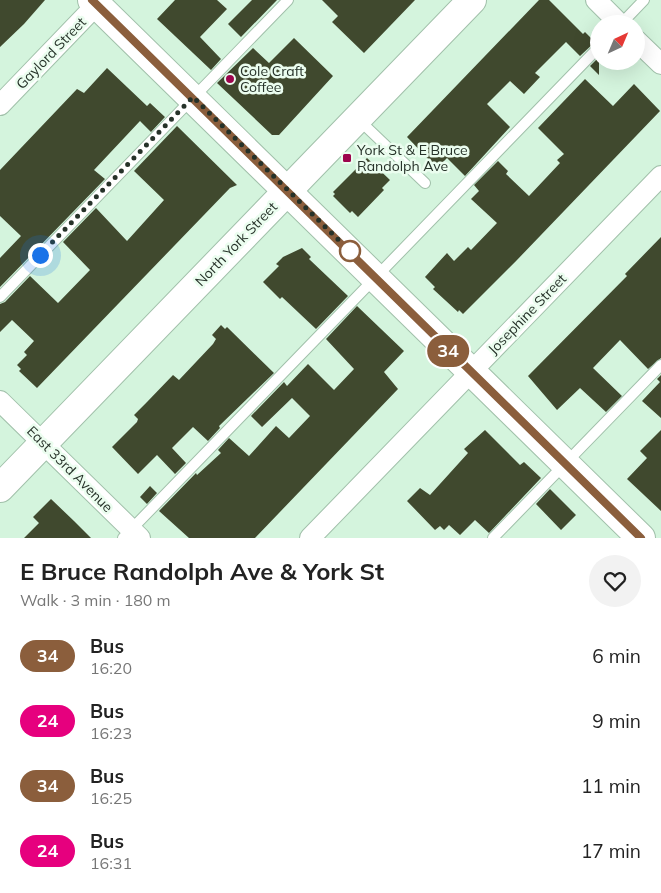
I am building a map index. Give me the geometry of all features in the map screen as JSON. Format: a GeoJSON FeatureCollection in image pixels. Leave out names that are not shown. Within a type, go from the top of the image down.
{"type":"FeatureCollection","features":[{"type":"Feature","properties":{"kind":"street","name":"North York Street"},"geometry":{"type":"LineString","coordinates":[[0,488],[472,0]]}},
{"type":"Feature","properties":{"kind":"street"},"geometry":{"type":"LineString","coordinates":[[596,0],[612,15]]}},
{"type":"Feature","properties":{"kind":"street"},"geometry":{"type":"LineString","coordinates":[[97,2],[470,372],[641,538]]}},
{"type":"Feature","properties":{"kind":"street","name":"Gaylord Street"},"geometry":{"type":"LineString","coordinates":[[0,105],[97,2]]}},
{"type":"Feature","properties":{"kind":"street"},"geometry":{"type":"LineString","coordinates":[[645,49],[661,64]]}},
{"type":"Feature","properties":{"kind":"street","name":"Josephine Street"},"geometry":{"type":"LineString","coordinates":[[310,538],[661,176]]}},
{"type":"Feature","properties":{"kind":"street","name":"East 33rd Avenue"},"geometry":{"type":"LineString","coordinates":[[0,400],[131,535]]}},
{"type":"Feature","properties":{"kind":"lane"},"geometry":{"type":"LineString","coordinates":[[0,297],[288,0]]}},
{"type":"Feature","properties":{"kind":"lane"},"geometry":{"type":"LineString","coordinates":[[630,15],[644,0]]}},
{"type":"Feature","properties":{"kind":"lane"},"geometry":{"type":"LineString","coordinates":[[131,535],[375,277],[590,56]]}},
{"type":"Feature","properties":{"kind":"lane"},"geometry":{"type":"LineString","coordinates":[[358,119],[424,183]]}},
{"type":"Feature","properties":{"kind":"lane"},"geometry":{"type":"LineString","coordinates":[[493,538],[661,365]]}},
{"type":"Feature","properties":{"kind":"building"},"geometry":{"type":"Polygon","coordinates":[[[0,0],[45,0],[0,47],[0,0]]]}},
{"type":"Feature","properties":{"kind":"building"},"geometry":{"type":"Polygon","coordinates":[[[175,0],[217,0],[227,9],[200,37],[221,59],[211,70],[157,19],[175,0]]]}},
{"type":"Feature","properties":{"kind":"building"},"geometry":{"type":"Polygon","coordinates":[[[252,0],[277,0],[241,37],[228,24],[252,0]]]}},
{"type":"Feature","properties":{"kind":"building"},"geometry":{"type":"Polygon","coordinates":[[[322,0],[415,0],[364,53],[332,22],[338,16],[322,0]]]}},
{"type":"Feature","properties":{"kind":"building"},"geometry":{"type":"Polygon","coordinates":[[[539,0],[549,0],[583,34],[585,32],[590,37],[590,47],[580,56],[566,42],[535,73],[540,77],[524,94],[510,81],[487,104],[510,127],[465,176],[447,158],[438,167],[434,165],[407,137],[539,0]]]}},
{"type":"Feature","properties":{"kind":"building"},"geometry":{"type":"Polygon","coordinates":[[[294,38],[333,76],[279,135],[272,135],[217,83],[253,48],[269,63],[294,38]]]}},
{"type":"Feature","properties":{"kind":"building"},"geometry":{"type":"Polygon","coordinates":[[[107,68],[147,106],[150,103],[165,117],[151,132],[140,121],[94,170],[105,179],[0,287],[0,258],[21,236],[0,216],[0,170],[77,89],[84,93],[107,68]]]}},
{"type":"Feature","properties":{"kind":"building"},"geometry":{"type":"Polygon","coordinates":[[[585,79],[613,106],[634,84],[660,111],[463,314],[459,310],[458,312],[433,289],[435,287],[425,277],[447,253],[454,261],[468,247],[471,250],[497,223],[471,199],[479,191],[474,185],[498,161],[508,171],[506,174],[529,196],[560,163],[557,160],[564,154],[538,128],[585,79]]]}},
{"type":"Feature","properties":{"kind":"building"},"geometry":{"type":"Polygon","coordinates":[[[177,126],[237,185],[230,188],[37,388],[19,371],[21,369],[17,365],[27,355],[24,352],[34,341],[12,320],[0,332],[0,304],[5,302],[30,276],[58,303],[90,270],[63,242],[96,208],[127,241],[164,200],[134,171],[177,126]]]}},
{"type":"Feature","properties":{"kind":"building"},"geometry":{"type":"Polygon","coordinates":[[[367,158],[390,180],[382,188],[384,190],[358,217],[352,211],[350,213],[333,196],[335,194],[333,192],[367,158]]]}},
{"type":"Feature","properties":{"kind":"building"},"geometry":{"type":"Polygon","coordinates":[[[661,237],[661,358],[648,369],[620,340],[593,368],[622,396],[606,412],[580,388],[557,410],[528,376],[627,276],[625,274],[661,237]]]}},
{"type":"Feature","properties":{"kind":"building"},"geometry":{"type":"Polygon","coordinates":[[[302,248],[311,257],[309,259],[348,296],[316,329],[263,282],[279,266],[276,264],[283,257],[302,248]]]}},
{"type":"Feature","properties":{"kind":"building"},"geometry":{"type":"Polygon","coordinates":[[[357,306],[404,351],[384,372],[398,389],[255,538],[189,538],[159,511],[196,473],[197,475],[221,453],[218,450],[229,438],[249,456],[276,426],[289,438],[310,416],[292,398],[262,427],[251,416],[284,382],[287,386],[308,364],[334,390],[354,369],[326,339],[357,306]]]}},
{"type":"Feature","properties":{"kind":"building"},"geometry":{"type":"Polygon","coordinates":[[[221,325],[225,329],[227,327],[274,373],[219,426],[220,428],[208,441],[193,427],[172,448],[186,463],[175,474],[157,455],[138,474],[112,447],[137,422],[138,419],[134,415],[173,375],[179,380],[213,344],[216,339],[212,335],[221,325]]]}},
{"type":"Feature","properties":{"kind":"building"},"geometry":{"type":"Polygon","coordinates":[[[661,375],[661,418],[642,401],[660,382],[657,379],[661,375]]]}},
{"type":"Feature","properties":{"kind":"building"},"geometry":{"type":"Polygon","coordinates":[[[485,430],[520,465],[524,462],[541,478],[489,533],[475,520],[460,535],[449,525],[444,530],[440,526],[435,530],[407,501],[420,488],[430,495],[468,453],[464,449],[485,430]]]}},
{"type":"Feature","properties":{"kind":"building"},"geometry":{"type":"Polygon","coordinates":[[[661,430],[661,511],[627,479],[647,458],[640,451],[661,430]]]}},
{"type":"Feature","properties":{"kind":"building"},"geometry":{"type":"Polygon","coordinates":[[[150,486],[157,493],[147,504],[140,497],[150,486]]]}},
{"type":"Feature","properties":{"kind":"building"},"geometry":{"type":"Polygon","coordinates":[[[550,489],[576,515],[561,530],[536,504],[550,489]]]}},
{"type":"Feature","properties":{"kind":"building"},"geometry":{"type":"Polygon","coordinates":[[[51,499],[91,538],[24,538],[39,523],[33,517],[51,499]]]}},
{"type":"Feature","properties":{"kind":"bus line","name":"34"},"geometry":{"type":"LineString","coordinates":[[92,0],[641,538]]}},
{"type":"Feature","properties":{"kind":"place","name":"Cole Craft Coffee"},"geometry":{"type":"Point","coordinates":[230,79]}},
{"type":"Feature","properties":{"kind":"place","name":"York St & E Bruce Randolph Ave"},"geometry":{"type":"Point","coordinates":[347,158]}},
{"type":"Feature","properties":{"kind":"route"},"geometry":{"type":"LineString","coordinates":[[40,255],[193,97],[355,256],[350,251]]}}]}
